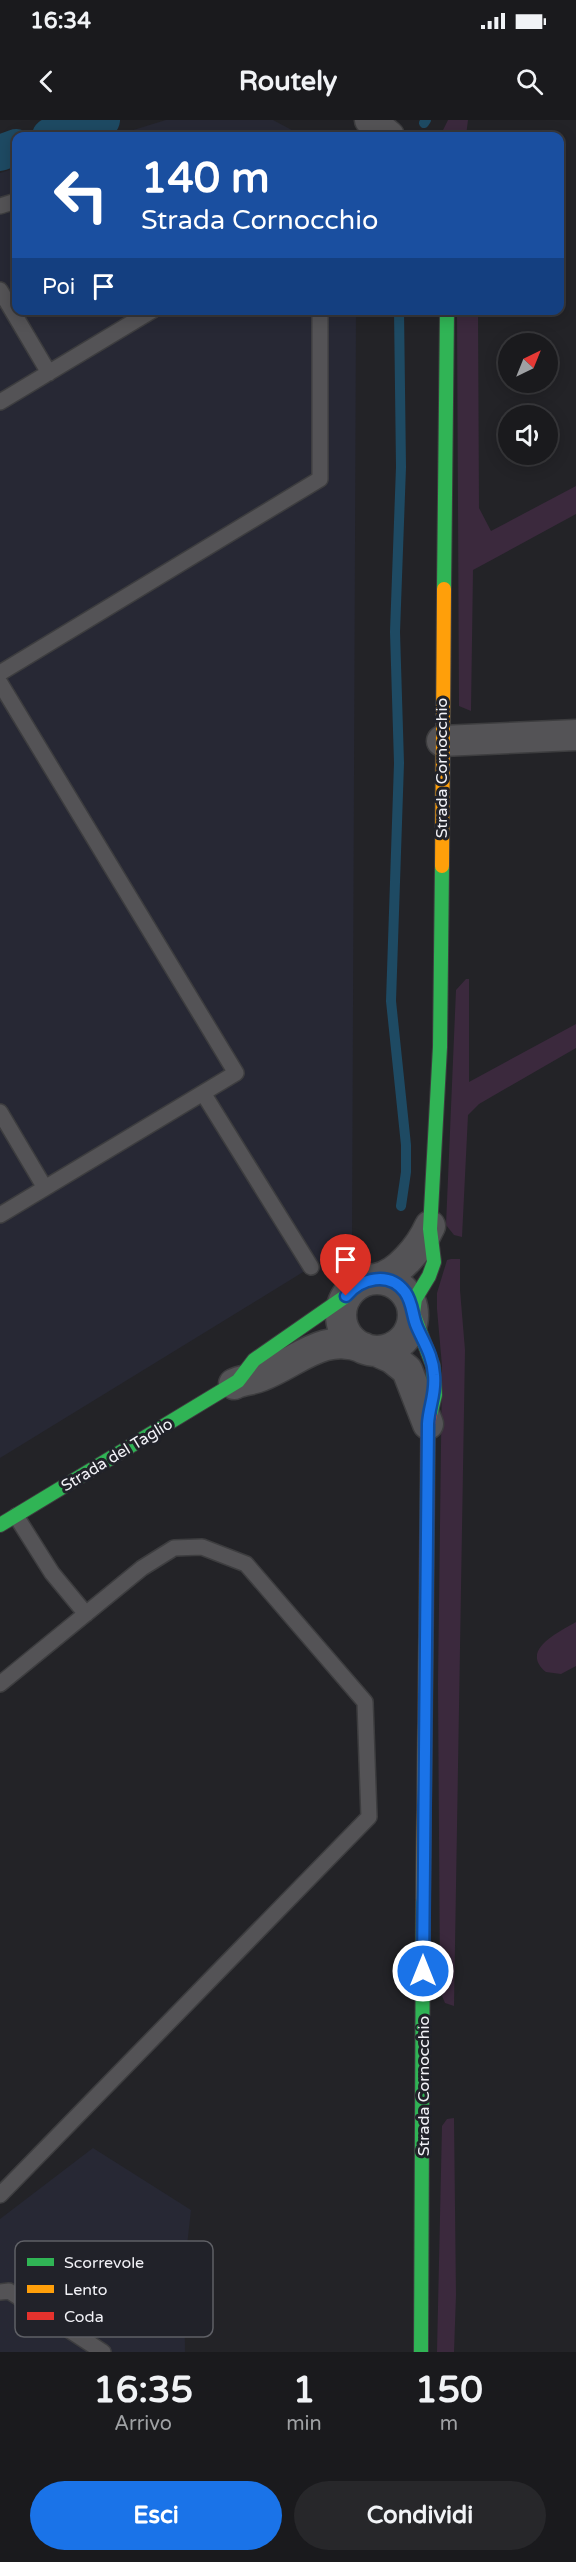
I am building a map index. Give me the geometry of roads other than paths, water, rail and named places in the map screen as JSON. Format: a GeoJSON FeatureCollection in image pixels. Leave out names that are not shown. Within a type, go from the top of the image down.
{"type":"FeatureCollection","features":[{"type":"Feature","properties":{"kind":"street"},"geometry":{"type":"LineString","coordinates":[[370,120],[384,132]]}},
{"type":"Feature","properties":{"kind":"street","name":"Strada Cornocchio"},"geometry":{"type":"LineString","coordinates":[[370,1350],[388,1349],[407,1335],[415,1299],[429,1276],[434,1262],[430,1226],[440,1070],[447,315]]}},
{"type":"Feature","properties":{"kind":"street"},"geometry":{"type":"LineString","coordinates":[[442,741],[576,735]]}},
{"type":"Feature","properties":{"kind":"street"},"geometry":{"type":"LineString","coordinates":[[346,1296],[364,1281],[386,1277],[399,1267],[430,1226]]}},
{"type":"Feature","properties":{"kind":"street","name":"Strada Cornocchio"},"geometry":{"type":"LineString","coordinates":[[375,1279],[397,1284],[405,1292],[433,1366],[435,1395],[428,1424],[421,2352]]}},
{"type":"Feature","properties":{"kind":"street","name":"Strada Cornocchio"},"geometry":{"type":"LineString","coordinates":[[346,1296],[341,1308],[343,1326],[353,1342],[392,1358],[406,1370],[428,1424]]}},
{"type":"Feature","properties":{"kind":"street","name":"Strada del Taglio"},"geometry":{"type":"LineString","coordinates":[[234,1384],[254,1360],[346,1296]]}},
{"type":"Feature","properties":{"kind":"street","name":"Strada del Taglio"},"geometry":{"type":"LineString","coordinates":[[0,1526],[234,1384],[263,1376],[331,1343],[348,1343],[370,1350]]}},
{"type":"Feature","properties":{"kind":"lane"},"geometry":{"type":"LineString","coordinates":[[0,290],[12,310]]}},
{"type":"Feature","properties":{"kind":"lane"},"geometry":{"type":"LineString","coordinates":[[15,315],[49,373]]}},
{"type":"Feature","properties":{"kind":"lane"},"geometry":{"type":"LineString","coordinates":[[0,402],[145,315]]}},
{"type":"Feature","properties":{"kind":"lane"},"geometry":{"type":"LineString","coordinates":[[0,673],[320,479],[320,315]]}},
{"type":"Feature","properties":{"kind":"lane"},"geometry":{"type":"LineString","coordinates":[[0,683],[236,1073],[0,1215]]}},
{"type":"Feature","properties":{"kind":"lane"},"geometry":{"type":"LineString","coordinates":[[0,714],[14,706]]}},
{"type":"Feature","properties":{"kind":"lane"},"geometry":{"type":"LineString","coordinates":[[203,1093],[311,1267]]}},
{"type":"Feature","properties":{"kind":"lane"},"geometry":{"type":"LineString","coordinates":[[0,1112],[45,1188]]}},
{"type":"Feature","properties":{"kind":"lane"},"geometry":{"type":"LineString","coordinates":[[16,1516],[52,1573],[86,1614]]}},
{"type":"Feature","properties":{"kind":"lane"},"geometry":{"type":"LineString","coordinates":[[0,1684],[142,1568],[174,1548],[202,1547],[246,1564],[365,1702],[369,1817],[0,2195]]}},
{"type":"Feature","properties":{"kind":"lane"},"geometry":{"type":"LineString","coordinates":[[0,2292],[9,2291],[15,2295]]}},
{"type":"Feature","properties":{"kind":"lane"},"geometry":{"type":"LineString","coordinates":[[80,2337],[103,2352]]}},
{"type":"Feature","properties":{"kind":"waterway"},"geometry":{"type":"LineString","coordinates":[[63,132],[102,120]]}},
{"type":"Feature","properties":{"kind":"waterway"},"geometry":{"type":"LineString","coordinates":[[0,153],[12,148]]}},
{"type":"Feature","properties":{"kind":"waterway"},"geometry":{"type":"LineString","coordinates":[[399,315],[401,467],[395,632],[399,763],[391,1001],[406,1145],[406,1172],[401,1206]]}}]}
